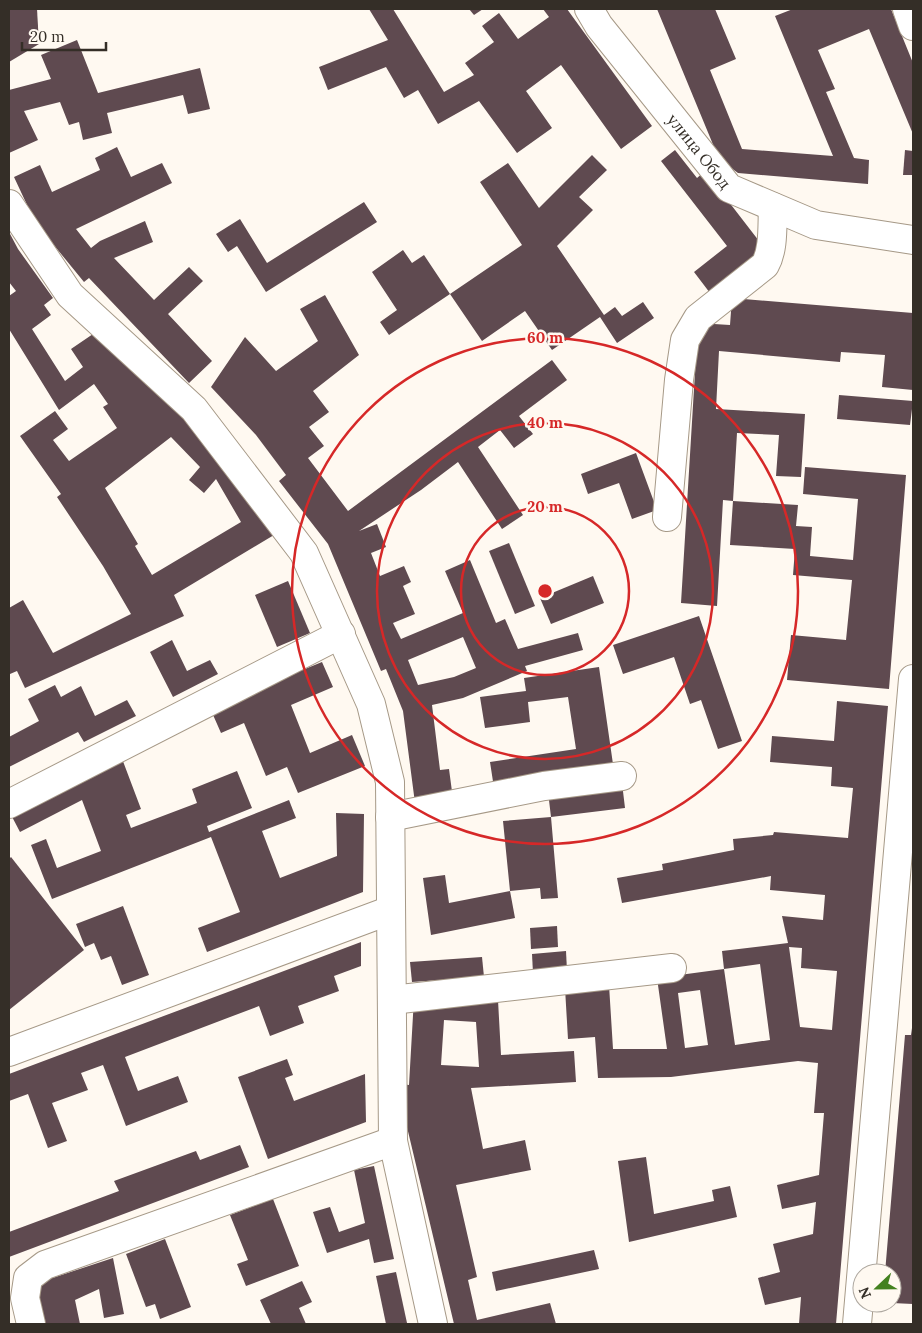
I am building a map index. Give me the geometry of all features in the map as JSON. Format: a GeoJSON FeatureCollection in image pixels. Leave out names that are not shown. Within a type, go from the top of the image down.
{"type":"FeatureCollection","features":[{"type":"Feature","properties":{"kind":"street","name":"улица Обод"},"geometry":{"type":"LineString","coordinates":[[589,9],[599,26],[729,188],[816,225],[913,240]]}},
{"type":"Feature","properties":{"kind":"street"},"geometry":{"type":"LineString","coordinates":[[907,9],[913,26]]}},
{"type":"Feature","properties":{"kind":"street"},"geometry":{"type":"LineString","coordinates":[[9,204],[70,295],[194,408],[304,553],[371,704],[390,782],[393,1141],[434,1324]]}},
{"type":"Feature","properties":{"kind":"street"},"geometry":{"type":"LineString","coordinates":[[667,517],[679,380],[685,340],[698,318],[765,265],[771,248],[773,207]]}},
{"type":"Feature","properties":{"kind":"street"},"geometry":{"type":"LineString","coordinates":[[9,804],[341,634]]}},
{"type":"Feature","properties":{"kind":"street"},"geometry":{"type":"LineString","coordinates":[[857,1324],[913,679]]}},
{"type":"Feature","properties":{"kind":"street"},"geometry":{"type":"LineString","coordinates":[[390,818],[544,786],[622,776]]}},
{"type":"Feature","properties":{"kind":"street"},"geometry":{"type":"LineString","coordinates":[[9,1052],[391,910]]}},
{"type":"Feature","properties":{"kind":"street"},"geometry":{"type":"LineString","coordinates":[[392,1000],[672,968]]}},
{"type":"Feature","properties":{"kind":"street"},"geometry":{"type":"LineString","coordinates":[[31,1324],[25,1298],[28,1278],[45,1265],[393,1141]]}},
{"type":"Feature","properties":{"kind":"building"},"geometry":{"type":"Polygon","coordinates":[[[9,9],[37,9],[39,44],[9,62],[9,9]]]}},
{"type":"Feature","properties":{"kind":"building"},"geometry":{"type":"Polygon","coordinates":[[[369,9],[393,9],[444,92],[474,75],[465,63],[494,42],[482,26],[499,13],[518,39],[549,17],[543,9],[567,9],[652,126],[621,149],[561,65],[526,91],[552,128],[517,153],[479,101],[438,124],[418,90],[404,98],[386,67],[328,90],[319,67],[388,40],[369,9]]]}},
{"type":"Feature","properties":{"kind":"building"},"geometry":{"type":"Polygon","coordinates":[[[469,9],[483,9],[474,15],[469,9]]]}},
{"type":"Feature","properties":{"kind":"building"},"geometry":{"type":"Polygon","coordinates":[[[657,9],[715,9],[736,59],[710,70],[742,149],[833,156],[775,16],[793,9],[891,9],[913,63],[913,134],[869,29],[818,50],[835,89],[826,92],[854,158],[869,160],[868,184],[738,173],[719,159],[657,9]]]}},
{"type":"Feature","properties":{"kind":"building"},"geometry":{"type":"Polygon","coordinates":[[[77,40],[98,93],[200,68],[210,109],[188,114],[183,95],[107,113],[112,133],[83,140],[79,122],[69,125],[60,102],[24,111],[38,140],[9,153],[9,90],[51,79],[41,55],[77,40]]]}},
{"type":"Feature","properties":{"kind":"building"},"geometry":{"type":"Polygon","coordinates":[[[117,147],[131,177],[162,163],[172,183],[76,229],[91,248],[100,241],[145,221],[153,242],[114,258],[154,300],[189,267],[203,281],[168,314],[212,361],[189,383],[89,278],[84,282],[35,222],[14,177],[40,165],[52,192],[100,170],[95,158],[117,147]]]}},
{"type":"Feature","properties":{"kind":"building"},"geometry":{"type":"Polygon","coordinates":[[[675,150],[697,178],[705,171],[766,250],[710,293],[694,272],[727,246],[661,161],[675,150]]]}},
{"type":"Feature","properties":{"kind":"building"},"geometry":{"type":"Polygon","coordinates":[[[905,150],[913,151],[913,175],[903,175],[905,150]]]}},
{"type":"Feature","properties":{"kind":"building"},"geometry":{"type":"Polygon","coordinates":[[[592,155],[607,170],[579,197],[593,210],[557,246],[604,315],[615,307],[622,316],[643,302],[654,318],[617,343],[600,317],[552,350],[525,311],[482,341],[450,294],[522,245],[480,182],[508,163],[539,208],[592,155]]]}},
{"type":"Feature","properties":{"kind":"building"},"geometry":{"type":"Polygon","coordinates":[[[364,202],[377,222],[266,292],[237,246],[228,252],[216,234],[240,219],[267,263],[364,202]]]}},
{"type":"Feature","properties":{"kind":"building"},"geometry":{"type":"Polygon","coordinates":[[[9,232],[18,249],[53,298],[44,305],[51,315],[32,329],[65,381],[83,367],[71,349],[93,334],[172,406],[215,450],[274,535],[174,595],[184,616],[25,688],[17,671],[10,674],[9,672],[9,608],[23,600],[53,653],[131,614],[103,566],[57,497],[61,494],[20,436],[55,411],[68,429],[53,440],[69,461],[117,428],[103,407],[108,404],[94,384],[59,410],[9,329],[9,296],[16,291],[9,282],[9,232]],[[171,437],[105,488],[138,544],[135,546],[152,575],[241,522],[216,479],[204,493],[189,480],[200,467],[171,437]]]}},
{"type":"Feature","properties":{"kind":"building"},"geometry":{"type":"Polygon","coordinates":[[[403,250],[412,263],[424,255],[450,294],[389,335],[380,322],[397,310],[372,272],[403,250]]]}},
{"type":"Feature","properties":{"kind":"building"},"geometry":{"type":"Polygon","coordinates":[[[325,295],[359,355],[313,391],[329,412],[309,427],[324,446],[308,458],[348,511],[552,360],[567,380],[519,416],[533,434],[514,448],[500,430],[478,447],[523,515],[502,529],[458,462],[421,490],[359,531],[377,524],[386,547],[371,553],[380,576],[404,566],[411,582],[403,586],[415,614],[393,623],[401,639],[463,613],[445,571],[470,560],[496,623],[505,619],[518,649],[578,633],[583,650],[525,666],[527,671],[463,698],[432,705],[440,770],[449,769],[453,799],[415,803],[403,711],[386,669],[381,671],[328,544],[279,481],[286,475],[256,435],[211,387],[245,337],[276,371],[318,341],[300,309],[325,295]],[[463,637],[408,660],[418,685],[454,677],[476,668],[463,637]]]}},
{"type":"Feature","properties":{"kind":"building"},"geometry":{"type":"Polygon","coordinates":[[[732,298],[913,313],[913,390],[882,387],[885,355],[841,352],[840,362],[719,351],[716,409],[805,414],[801,477],[776,476],[779,435],[737,433],[733,501],[723,500],[717,606],[681,603],[698,323],[730,325],[732,298]]]}},
{"type":"Feature","properties":{"kind":"building"},"geometry":{"type":"Polygon","coordinates":[[[839,395],[913,401],[910,425],[837,419],[839,395]]]}},
{"type":"Feature","properties":{"kind":"building"},"geometry":{"type":"Polygon","coordinates":[[[636,453],[657,510],[632,519],[619,483],[588,494],[581,474],[636,453]]]}},
{"type":"Feature","properties":{"kind":"building"},"geometry":{"type":"Polygon","coordinates":[[[805,467],[906,475],[889,689],[787,680],[791,635],[846,640],[852,580],[793,575],[795,549],[730,545],[733,501],[798,505],[796,526],[812,527],[810,556],[853,560],[858,499],[803,494],[805,467]]]}},
{"type":"Feature","properties":{"kind":"building"},"geometry":{"type":"Polygon","coordinates":[[[509,543],[535,606],[515,614],[489,551],[509,543]]]}},
{"type":"Feature","properties":{"kind":"building"},"geometry":{"type":"Polygon","coordinates":[[[593,576],[604,603],[551,624],[540,598],[593,576]]]}},
{"type":"Feature","properties":{"kind":"building"},"geometry":{"type":"Polygon","coordinates":[[[288,581],[310,633],[277,647],[255,595],[288,581]]]}},
{"type":"Feature","properties":{"kind":"building"},"geometry":{"type":"Polygon","coordinates":[[[699,616],[742,741],[718,749],[701,700],[690,704],[674,657],[623,674],[613,645],[699,616]]]}},
{"type":"Feature","properties":{"kind":"building"},"geometry":{"type":"Polygon","coordinates":[[[172,640],[187,671],[210,660],[218,674],[173,697],[150,652],[172,640]]]}},
{"type":"Feature","properties":{"kind":"building"},"geometry":{"type":"Polygon","coordinates":[[[322,662],[333,687],[291,705],[310,753],[352,735],[365,766],[298,793],[287,767],[266,776],[244,723],[221,733],[210,708],[322,662]]]}},
{"type":"Feature","properties":{"kind":"building"},"geometry":{"type":"Polygon","coordinates":[[[599,667],[614,771],[494,788],[490,762],[576,749],[568,697],[528,702],[530,722],[485,728],[480,697],[526,691],[524,678],[599,667]]]}},
{"type":"Feature","properties":{"kind":"building"},"geometry":{"type":"Polygon","coordinates":[[[55,685],[61,697],[81,686],[95,716],[127,700],[136,716],[84,742],[78,732],[9,767],[9,737],[39,721],[28,699],[55,685]]]}},
{"type":"Feature","properties":{"kind":"building"},"geometry":{"type":"Polygon","coordinates":[[[837,701],[888,706],[836,1324],[799,1324],[801,1297],[765,1305],[758,1278],[780,1272],[773,1244],[813,1234],[816,1202],[782,1209],[777,1185],[819,1175],[824,1113],[814,1113],[818,1063],[798,1061],[671,1077],[598,1078],[595,1037],[568,1039],[565,988],[609,985],[613,1049],[667,1049],[657,978],[724,969],[722,951],[788,943],[782,916],[823,920],[825,895],[770,890],[771,876],[622,903],[617,878],[663,870],[662,864],[734,850],[733,839],[773,835],[774,832],[848,838],[853,788],[831,786],[832,767],[770,762],[772,736],[834,741],[837,701]],[[789,947],[800,1027],[832,1030],[837,971],[801,968],[802,948],[789,947]],[[760,964],[724,969],[735,1045],[770,1040],[760,964]],[[700,990],[678,993],[685,1048],[708,1045],[700,990]]]}},
{"type":"Feature","properties":{"kind":"building"},"geometry":{"type":"Polygon","coordinates":[[[121,756],[141,809],[126,815],[131,828],[197,803],[192,789],[237,771],[252,808],[207,826],[209,832],[289,800],[296,818],[262,831],[280,878],[337,856],[336,813],[364,814],[363,892],[207,952],[198,928],[240,912],[211,837],[52,899],[31,845],[46,839],[57,868],[101,851],[82,800],[20,832],[9,811],[121,756]]]}},
{"type":"Feature","properties":{"kind":"building"},"geometry":{"type":"Polygon","coordinates":[[[622,783],[625,808],[551,817],[548,792],[622,783]]]}},
{"type":"Feature","properties":{"kind":"building"},"geometry":{"type":"Polygon","coordinates":[[[551,817],[558,898],[541,899],[540,888],[510,891],[503,821],[551,817]]]}},
{"type":"Feature","properties":{"kind":"building"},"geometry":{"type":"Polygon","coordinates":[[[11,857],[84,950],[9,1010],[9,859],[11,857]]]}},
{"type":"Feature","properties":{"kind":"building"},"geometry":{"type":"Polygon","coordinates":[[[445,875],[449,903],[510,891],[515,918],[431,935],[423,878],[445,875]]]}},
{"type":"Feature","properties":{"kind":"building"},"geometry":{"type":"Polygon","coordinates":[[[123,906],[149,975],[122,985],[111,956],[101,960],[94,943],[85,947],[76,924],[123,906]]]}},
{"type":"Feature","properties":{"kind":"building"},"geometry":{"type":"Polygon","coordinates":[[[557,926],[558,947],[531,949],[530,928],[557,926]]]}},
{"type":"Feature","properties":{"kind":"building"},"geometry":{"type":"Polygon","coordinates":[[[361,942],[361,966],[334,976],[339,991],[298,1006],[304,1023],[270,1036],[259,1006],[125,1057],[138,1091],[178,1076],[188,1102],[126,1126],[103,1065],[81,1073],[88,1090],[52,1103],[67,1141],[48,1148],[28,1094],[9,1101],[9,1074],[361,942]]]}},
{"type":"Feature","properties":{"kind":"building"},"geometry":{"type":"Polygon","coordinates":[[[566,951],[567,971],[533,973],[532,954],[566,951]]]}},
{"type":"Feature","properties":{"kind":"building"},"geometry":{"type":"Polygon","coordinates":[[[482,957],[484,977],[412,982],[410,962],[482,957]]]}},
{"type":"Feature","properties":{"kind":"building"},"geometry":{"type":"Polygon","coordinates":[[[414,998],[498,1000],[501,1055],[574,1051],[576,1082],[471,1088],[483,1149],[525,1140],[531,1170],[456,1185],[477,1277],[468,1280],[477,1320],[550,1303],[556,1324],[454,1324],[401,1102],[402,1084],[409,1085],[414,998]],[[444,1020],[441,1065],[479,1067],[476,1022],[444,1020]]]}},
{"type":"Feature","properties":{"kind":"building"},"geometry":{"type":"Polygon","coordinates":[[[913,1028],[913,1304],[902,1303],[902,1263],[886,1263],[905,1035],[911,1035],[913,1028]]]}},
{"type":"Feature","properties":{"kind":"building"},"geometry":{"type":"Polygon","coordinates":[[[287,1059],[293,1075],[285,1078],[294,1101],[365,1074],[366,1122],[268,1159],[238,1077],[287,1059]]]}},
{"type":"Feature","properties":{"kind":"building"},"geometry":{"type":"Polygon","coordinates":[[[240,1145],[249,1167],[9,1257],[9,1232],[119,1191],[114,1181],[196,1151],[200,1160],[240,1145]]]}},
{"type":"Feature","properties":{"kind":"building"},"geometry":{"type":"Polygon","coordinates":[[[646,1157],[654,1214],[714,1201],[712,1190],[730,1186],[737,1217],[629,1242],[618,1161],[646,1157]]]}},
{"type":"Feature","properties":{"kind":"building"},"geometry":{"type":"Polygon","coordinates":[[[374,1166],[394,1259],[374,1263],[369,1239],[327,1253],[313,1212],[330,1207],[339,1232],[365,1223],[354,1170],[374,1166]]]}},
{"type":"Feature","properties":{"kind":"building"},"geometry":{"type":"Polygon","coordinates":[[[273,1199],[299,1266],[246,1286],[237,1264],[248,1260],[230,1215],[273,1199]]]}},
{"type":"Feature","properties":{"kind":"building"},"geometry":{"type":"Polygon","coordinates":[[[165,1239],[191,1307],[160,1319],[155,1304],[146,1307],[126,1254],[165,1239]]]}},
{"type":"Feature","properties":{"kind":"building"},"geometry":{"type":"Polygon","coordinates":[[[594,1250],[599,1269],[496,1291],[492,1272],[594,1250]]]}},
{"type":"Feature","properties":{"kind":"building"},"geometry":{"type":"Polygon","coordinates":[[[113,1258],[124,1314],[104,1318],[99,1289],[75,1300],[80,1324],[39,1324],[31,1285],[113,1258]]]}},
{"type":"Feature","properties":{"kind":"building"},"geometry":{"type":"Polygon","coordinates":[[[396,1272],[407,1323],[386,1324],[376,1276],[396,1272]]]}},
{"type":"Feature","properties":{"kind":"building"},"geometry":{"type":"Polygon","coordinates":[[[302,1281],[312,1302],[299,1308],[306,1324],[271,1324],[260,1300],[302,1281]]]}}]}
